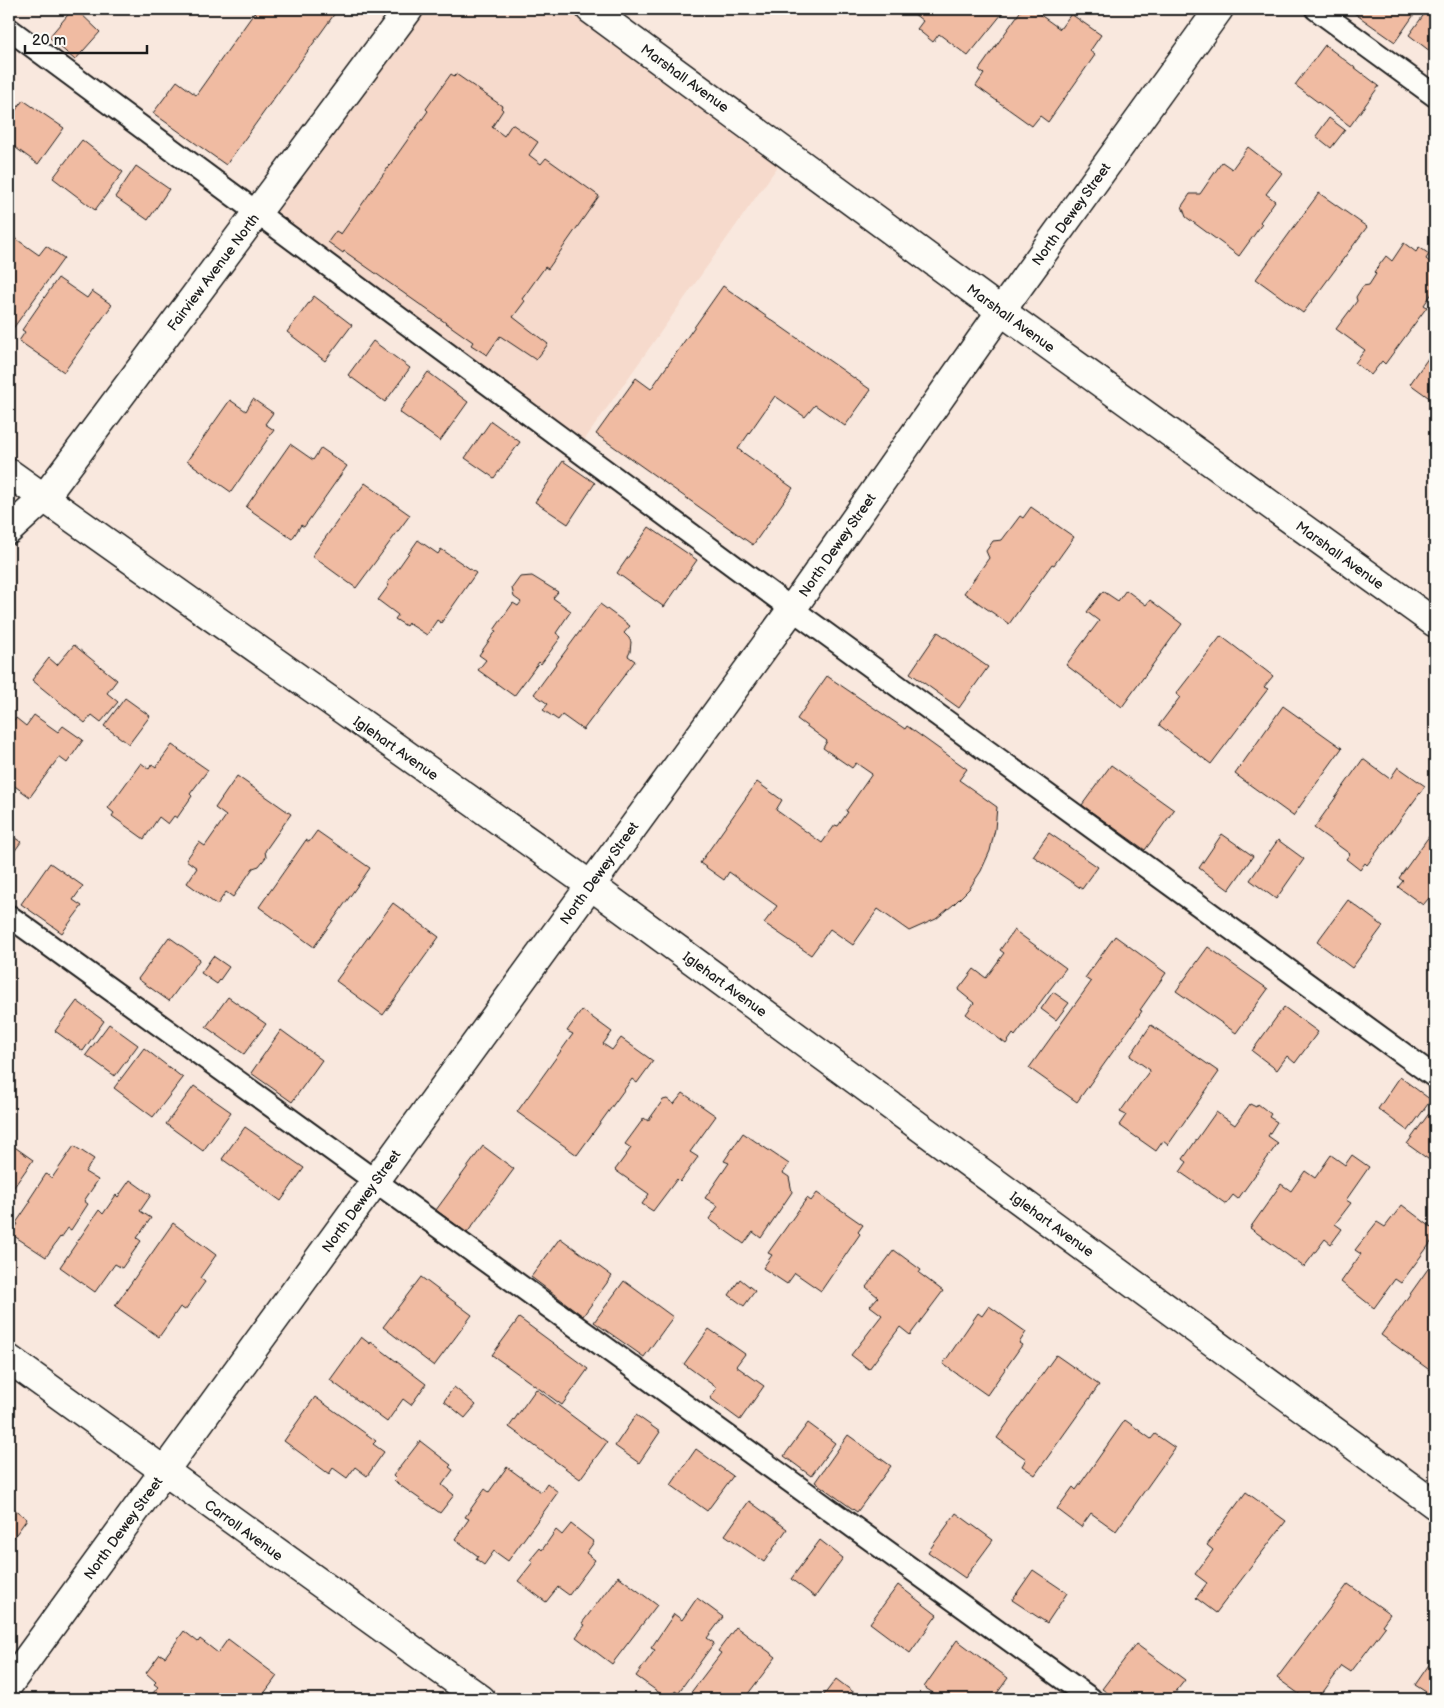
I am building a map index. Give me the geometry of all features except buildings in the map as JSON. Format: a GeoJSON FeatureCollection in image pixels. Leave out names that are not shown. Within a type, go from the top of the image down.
{"type":"FeatureCollection","features":[{"type":"Feature","properties":{"kind":"street","name":"Fairview Avenue North"},"geometry":{"type":"LineString","coordinates":[[9,530],[44,498],[409,9]]}},
{"type":"Feature","properties":{"kind":"street","name":"Marshall Avenue"},"geometry":{"type":"LineString","coordinates":[[590,9],[1001,311],[1435,623]]}},
{"type":"Feature","properties":{"kind":"street","name":"North Dewey Street"},"geometry":{"type":"LineString","coordinates":[[9,1684],[792,609],[1001,311],[1219,9]]}},
{"type":"Feature","properties":{"kind":"street","name":"Iglehart Avenue"},"geometry":{"type":"LineString","coordinates":[[9,473],[590,885],[1434,1501]]}},
{"type":"Feature","properties":{"kind":"street","name":"Carroll Avenue"},"geometry":{"type":"LineString","coordinates":[[9,1358],[164,1472],[481,1699]]}},
{"type":"Feature","properties":{"kind":"lane"},"geometry":{"type":"LineString","coordinates":[[1316,9],[1435,96]]}},
{"type":"Feature","properties":{"kind":"lane"},"geometry":{"type":"LineString","coordinates":[[9,29],[792,609],[1435,1077]]}},
{"type":"Feature","properties":{"kind":"lane"},"geometry":{"type":"LineString","coordinates":[[9,916],[1091,1699]]}},
{"type":"Feature","properties":{"kind":"shaded area"},"geometry":{"type":"Polygon","coordinates":[[[412,9],[608,9],[795,142],[578,449],[262,217],[412,9]]]}}]}
